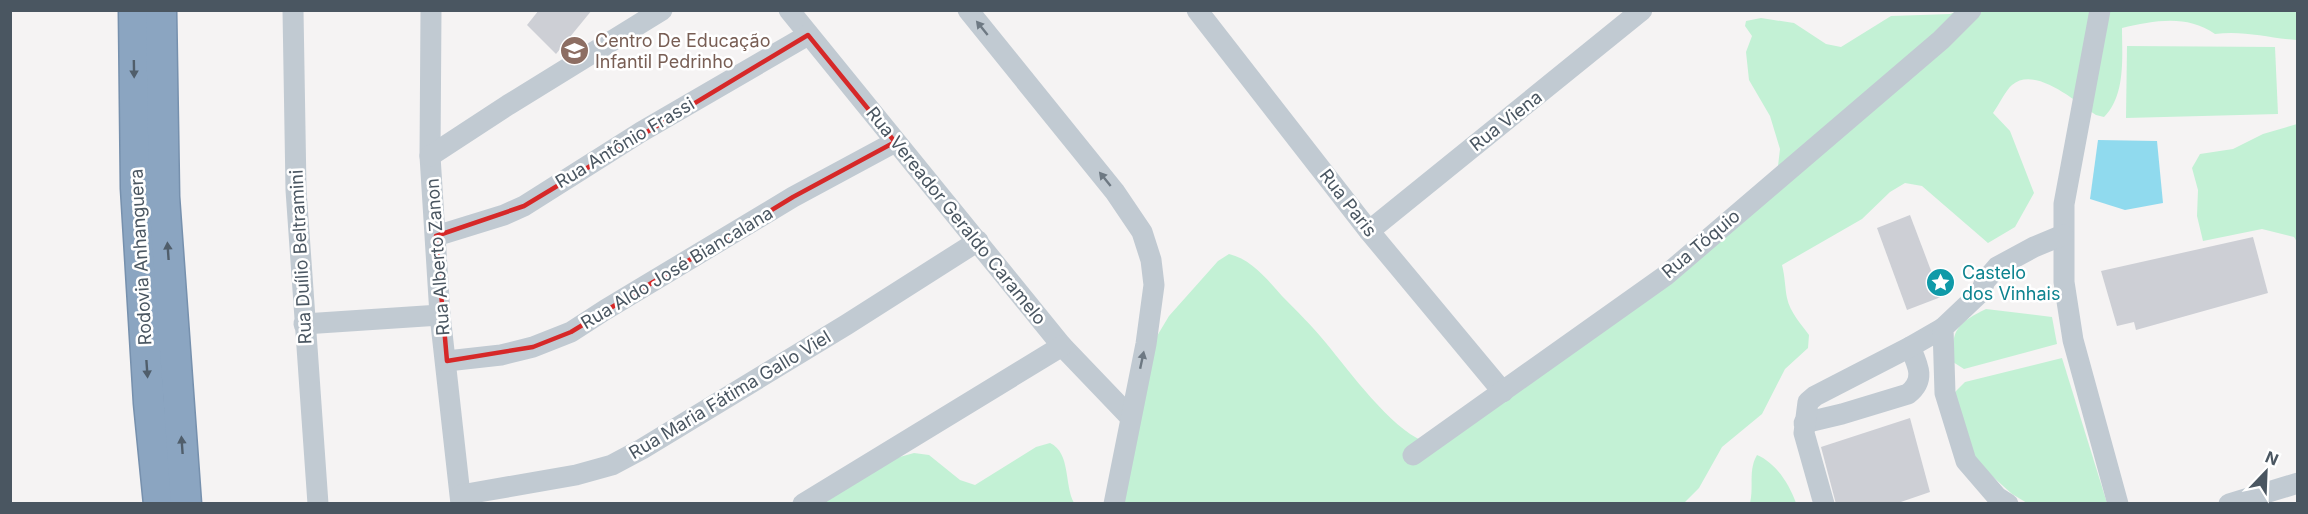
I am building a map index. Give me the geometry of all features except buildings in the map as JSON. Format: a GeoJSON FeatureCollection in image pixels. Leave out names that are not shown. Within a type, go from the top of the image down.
{"type":"FeatureCollection","features":[{"type":"Feature","properties":{"kind":"highway","name":"Rodovia Anhanguera"},"geometry":{"type":"LineString","coordinates":[[134,10],[136,188],[149,403],[159,504]]}},
{"type":"Feature","properties":{"kind":"highway","name":"Rodovia Anhanguera"},"geometry":{"type":"LineString","coordinates":[[161,10],[164,197],[186,504]]}},
{"type":"Feature","properties":{"kind":"street","name":"Rua Duílio Beltramini"},"geometry":{"type":"LineString","coordinates":[[293,10],[296,190],[318,504]]}},
{"type":"Feature","properties":{"kind":"street","name":"Rua Alberto Zanon"},"geometry":{"type":"LineString","coordinates":[[431,10],[430,156],[440,315],[461,499]]}},
{"type":"Feature","properties":{"kind":"street"},"geometry":{"type":"LineString","coordinates":[[430,156],[662,10]]}},
{"type":"Feature","properties":{"kind":"street","name":"Rua Vereador Geraldo Caramelo"},"geometry":{"type":"LineString","coordinates":[[789,10],[1062,346],[1130,417]]}},
{"type":"Feature","properties":{"kind":"street"},"geometry":{"type":"LineString","coordinates":[[968,10],[1115,192],[1142,232],[1151,260],[1154,285],[1146,344],[1114,504]]}},
{"type":"Feature","properties":{"kind":"street","name":"Rua Paris"},"geometry":{"type":"LineString","coordinates":[[1197,10],[1369,231],[1503,392]]}},
{"type":"Feature","properties":{"kind":"street","name":"Rua Viena"},"geometry":{"type":"LineString","coordinates":[[1369,231],[1642,10]]}},
{"type":"Feature","properties":{"kind":"street","name":"Rua Tóquio"},"geometry":{"type":"LineString","coordinates":[[1413,455],[1665,276],[1941,40],[1971,10]]}},
{"type":"Feature","properties":{"kind":"street"},"geometry":{"type":"LineString","coordinates":[[2100,10],[2064,204],[2064,282],[2073,339],[2118,504]]}},
{"type":"Feature","properties":{"kind":"street","name":"Rua Antônio Frassi"},"geometry":{"type":"LineString","coordinates":[[436,236],[504,215],[524,206],[641,132],[808,35]]}},
{"type":"Feature","properties":{"kind":"street","name":"Rua Aldo José Biancalana"},"geometry":{"type":"LineString","coordinates":[[447,361],[512,352],[533,347],[571,332],[793,197],[895,142]]}},
{"type":"Feature","properties":{"kind":"street"},"geometry":{"type":"LineString","coordinates":[[1824,504],[1804,433],[1808,402],[1815,396],[1943,328],[1981,292],[1985,281],[1997,267],[2034,247],[2063,235]]}},
{"type":"Feature","properties":{"kind":"street","name":"Rua Maria Fátima Gallo Viel"},"geometry":{"type":"LineString","coordinates":[[461,499],[576,475],[612,465],[846,325],[978,241]]}},
{"type":"Feature","properties":{"kind":"street"},"geometry":{"type":"LineString","coordinates":[[304,324],[440,315]]}},
{"type":"Feature","properties":{"kind":"street"},"geometry":{"type":"LineString","coordinates":[[1943,328],[1945,393],[1966,461],[1997,497],[2008,504]]}},
{"type":"Feature","properties":{"kind":"street"},"geometry":{"type":"LineString","coordinates":[[803,504],[1062,346]]}},
{"type":"Feature","properties":{"kind":"street"},"geometry":{"type":"LineString","coordinates":[[1804,423],[1908,394],[1916,387],[1919,372],[1910,347]]}},
{"type":"Feature","properties":{"kind":"street"},"geometry":{"type":"LineString","coordinates":[[2229,504],[2298,483]]}},
{"type":"Feature","properties":{"kind":"highlighted area"},"geometry":{"type":"Polygon","coordinates":[[[808,35],[895,142],[793,197],[571,332],[533,347],[447,361],[436,236],[524,206],[808,35]]]}},
{"type":"Feature","properties":{"kind":"green space"},"geometry":{"type":"Polygon","coordinates":[[[1958,11],[2297,11],[2297,40],[2246,34],[2215,34],[2181,21],[2146,23],[2122,28],[2119,87],[2111,108],[2104,117],[2096,115],[2043,82],[2032,79],[2021,80],[2012,85],[1993,113],[2010,131],[2034,193],[2015,227],[1988,243],[1922,186],[1905,183],[1890,192],[1862,219],[1782,265],[1788,303],[1809,335],[1808,348],[1785,369],[1762,414],[1722,447],[1699,488],[1684,503],[1122,504],[1154,341],[1169,316],[1218,261],[1229,254],[1244,260],[1264,277],[1316,331],[1384,412],[1423,441],[1694,254],[1778,166],[1780,149],[1770,116],[1749,80],[1746,52],[1752,36],[1745,26],[1746,21],[1761,18],[1794,23],[1826,44],[1841,47],[1891,16],[1950,14],[1958,11]]]}},
{"type":"Feature","properties":{"kind":"green space"},"geometry":{"type":"Polygon","coordinates":[[[2127,46],[2275,47],[2278,114],[2126,118],[2127,46]]]}},
{"type":"Feature","properties":{"kind":"green space"},"geometry":{"type":"Polygon","coordinates":[[[2297,124],[2297,242],[2294,237],[2262,229],[2203,241],[2197,216],[2198,190],[2192,168],[2200,154],[2233,149],[2263,134],[2297,124]]]}},
{"type":"Feature","properties":{"kind":"green space"},"geometry":{"type":"Polygon","coordinates":[[[1986,309],[2052,317],[2057,344],[1964,369],[1953,362],[1955,335],[1962,323],[1986,309]]]}},
{"type":"Feature","properties":{"kind":"green space"},"geometry":{"type":"Polygon","coordinates":[[[2062,358],[2107,503],[2027,503],[2012,494],[1971,457],[1955,392],[1965,382],[2062,358]]]}},
{"type":"Feature","properties":{"kind":"green space"},"geometry":{"type":"Polygon","coordinates":[[[1050,443],[1057,448],[1064,461],[1074,503],[809,504],[889,460],[914,453],[929,455],[960,480],[975,485],[1036,447],[1050,443]]]}},
{"type":"Feature","properties":{"kind":"green space"},"geometry":{"type":"Polygon","coordinates":[[[1757,455],[1770,463],[1781,475],[1796,503],[1750,503],[1752,473],[1757,455]]]}},
{"type":"Feature","properties":{"kind":"water"},"geometry":{"type":"Polygon","coordinates":[[[2098,140],[2157,141],[2163,203],[2125,210],[2090,199],[2098,140]]]}},
{"type":"Feature","properties":{"kind":"place","name":"Centro De Educação Infantil Pedrinho"},"geometry":{"type":"Point","coordinates":[574,51]}},
{"type":"Feature","properties":{"kind":"place","name":"Castelo dos Vinhais"},"geometry":{"type":"Point","coordinates":[1941,283]}}]}
